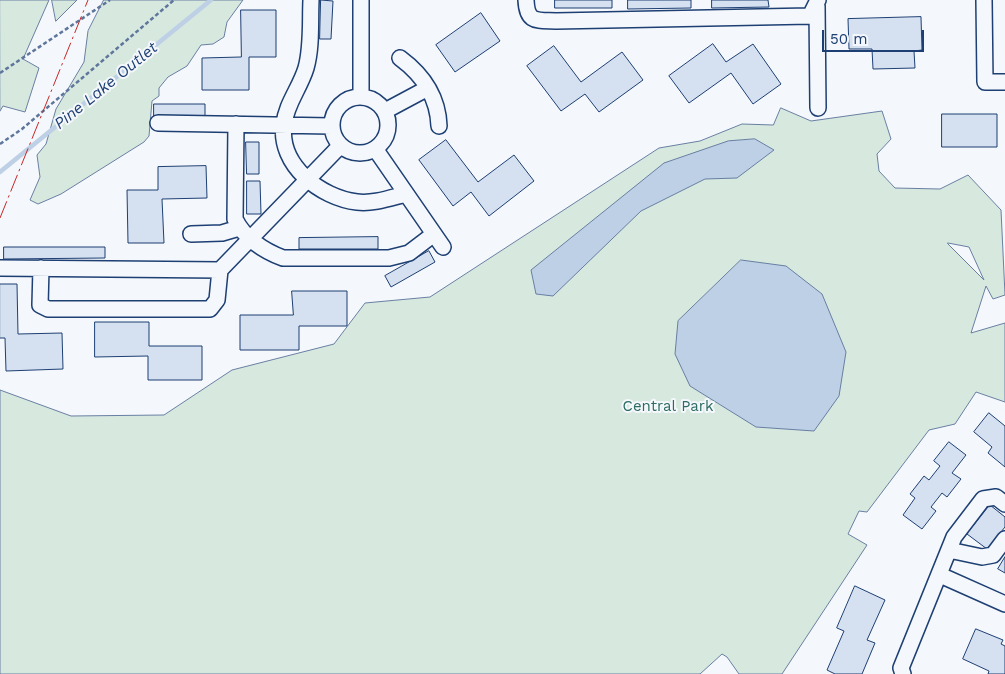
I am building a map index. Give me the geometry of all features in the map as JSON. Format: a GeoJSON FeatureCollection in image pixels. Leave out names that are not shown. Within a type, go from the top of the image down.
{"type":"FeatureCollection","features":[{"type":"Feature","properties":{"kind":"street"},"geometry":{"type":"LineString","coordinates":[[311,0],[307,66],[292,98],[284,125],[288,151],[295,165],[308,180],[323,192],[339,199],[359,203],[380,201],[406,194]]}},
{"type":"Feature","properties":{"kind":"street"},"geometry":{"type":"LineString","coordinates":[[360,0],[361,96]]}},
{"type":"Feature","properties":{"kind":"street"},"geometry":{"type":"LineString","coordinates":[[526,0],[527,14],[540,20],[810,16],[818,3]]}},
{"type":"Feature","properties":{"kind":"street"},"geometry":{"type":"LineString","coordinates":[[984,0],[985,82],[1005,82]]}},
{"type":"Feature","properties":{"kind":"street"},"geometry":{"type":"LineString","coordinates":[[818,3],[818,108]]}},
{"type":"Feature","properties":{"kind":"street"},"geometry":{"type":"LineString","coordinates":[[400,58],[420,75],[428,88],[439,113],[439,126]]}},
{"type":"Feature","properties":{"kind":"street"},"geometry":{"type":"LineString","coordinates":[[385,111],[428,88]]}},
{"type":"Feature","properties":{"kind":"street"},"geometry":{"type":"LineString","coordinates":[[361,96],[374,100],[385,111],[389,123],[388,134],[376,150],[356,154],[340,146],[333,136],[331,126],[333,115],[340,105],[349,99],[361,96]]}},
{"type":"Feature","properties":{"kind":"street"},"geometry":{"type":"LineString","coordinates":[[158,123],[331,126]]}},
{"type":"Feature","properties":{"kind":"street"},"geometry":{"type":"LineString","coordinates":[[236,124],[235,220],[239,228],[268,252],[283,258],[389,258],[409,253],[434,234]]}},
{"type":"Feature","properties":{"kind":"street"},"geometry":{"type":"LineString","coordinates":[[41,268],[40,305],[48,309],[210,309],[217,300],[220,270],[340,146]]}},
{"type":"Feature","properties":{"kind":"street"},"geometry":{"type":"LineString","coordinates":[[376,150],[443,247]]}},
{"type":"Feature","properties":{"kind":"street"},"geometry":{"type":"LineString","coordinates":[[192,234],[222,233],[239,228]]}},
{"type":"Feature","properties":{"kind":"street"},"geometry":{"type":"LineString","coordinates":[[0,268],[220,270]]}},
{"type":"Feature","properties":{"kind":"street"},"geometry":{"type":"LineString","coordinates":[[903,674],[901,668],[954,537],[983,499],[996,497],[1005,504]]}},
{"type":"Feature","properties":{"kind":"street"},"geometry":{"type":"LineString","coordinates":[[950,550],[982,557],[988,556],[993,555],[1005,539]]}},
{"type":"Feature","properties":{"kind":"street"},"geometry":{"type":"LineString","coordinates":[[940,575],[1005,604]]}},
{"type":"Feature","properties":{"kind":"path"},"geometry":{"type":"LineString","coordinates":[[0,73],[110,0]]}},
{"type":"Feature","properties":{"kind":"path"},"geometry":{"type":"LineString","coordinates":[[0,144],[22,129],[174,0]]}},
{"type":"Feature","properties":{"kind":"green space"},"geometry":{"type":"Polygon","coordinates":[[[0,0],[49,0],[23,59],[39,68],[25,112],[3,106],[0,111],[0,0]]]}},
{"type":"Feature","properties":{"kind":"green space"},"geometry":{"type":"Polygon","coordinates":[[[52,0],[77,0],[56,21],[52,0]]]}},
{"type":"Feature","properties":{"kind":"green space"},"geometry":{"type":"Polygon","coordinates":[[[104,0],[243,0],[227,22],[224,37],[213,44],[201,45],[187,66],[168,77],[159,88],[159,96],[152,101],[149,136],[144,142],[61,194],[38,204],[30,200],[40,177],[37,155],[46,144],[56,109],[84,62],[88,31],[104,0]]]}},
{"type":"Feature","properties":{"kind":"green space","name":"Central Park"},"geometry":{"type":"Polygon","coordinates":[[[781,108],[811,121],[882,111],[891,139],[877,154],[879,171],[895,188],[940,189],[968,175],[1001,210],[1005,295],[993,299],[986,286],[971,333],[1005,323],[1005,402],[976,392],[955,424],[929,430],[867,512],[859,511],[848,534],[867,545],[782,674],[739,674],[727,657],[722,654],[700,674],[0,674],[0,390],[71,416],[164,415],[232,370],[334,344],[365,303],[430,297],[659,148],[700,141],[742,124],[773,125],[781,108]],[[948,243],[984,280],[969,247],[948,243]]]}},
{"type":"Feature","properties":{"kind":"water"},"geometry":{"type":"Polygon","coordinates":[[[755,139],[774,150],[737,178],[705,179],[641,211],[553,296],[536,294],[531,270],[664,163],[728,141],[755,139]]]}},
{"type":"Feature","properties":{"kind":"water"},"geometry":{"type":"Polygon","coordinates":[[[741,260],[786,266],[822,294],[846,352],[839,396],[814,431],[756,427],[690,386],[675,354],[678,321],[741,260]]]}},
{"type":"Feature","properties":{"kind":"building"},"geometry":{"type":"Polygon","coordinates":[[[321,0],[333,1],[331,39],[320,39],[321,0]]]}},
{"type":"Feature","properties":{"kind":"building"},"geometry":{"type":"Polygon","coordinates":[[[555,0],[612,0],[612,8],[555,8],[555,0]]]}},
{"type":"Feature","properties":{"kind":"building"},"geometry":{"type":"Polygon","coordinates":[[[628,0],[691,0],[691,8],[628,9],[628,0]]]}},
{"type":"Feature","properties":{"kind":"building"},"geometry":{"type":"Polygon","coordinates":[[[712,0],[768,0],[769,7],[712,8],[712,0]]]}},
{"type":"Feature","properties":{"kind":"building"},"geometry":{"type":"Polygon","coordinates":[[[241,10],[276,10],[276,57],[249,57],[249,90],[202,90],[202,58],[241,57],[241,10]]]}},
{"type":"Feature","properties":{"kind":"building"},"geometry":{"type":"Polygon","coordinates":[[[481,13],[500,41],[455,72],[436,45],[481,13]]]}},
{"type":"Feature","properties":{"kind":"building"},"geometry":{"type":"Polygon","coordinates":[[[921,17],[922,50],[914,51],[915,68],[873,69],[872,49],[849,49],[848,19],[921,17]]]}},
{"type":"Feature","properties":{"kind":"building"},"geometry":{"type":"Polygon","coordinates":[[[713,44],[726,62],[753,44],[781,84],[753,104],[731,73],[689,103],[669,76],[713,44]]]}},
{"type":"Feature","properties":{"kind":"building"},"geometry":{"type":"Polygon","coordinates":[[[554,46],[581,82],[622,52],[643,80],[599,112],[585,94],[561,111],[527,66],[554,46]]]}},
{"type":"Feature","properties":{"kind":"building"},"geometry":{"type":"Polygon","coordinates":[[[154,104],[205,104],[205,116],[154,116],[154,104]]]}},
{"type":"Feature","properties":{"kind":"building"},"geometry":{"type":"Polygon","coordinates":[[[942,114],[997,114],[997,147],[942,147],[942,114]]]}},
{"type":"Feature","properties":{"kind":"building"},"geometry":{"type":"Polygon","coordinates":[[[446,140],[478,182],[514,155],[534,181],[489,216],[471,192],[453,206],[419,160],[446,140]]]}},
{"type":"Feature","properties":{"kind":"building"},"geometry":{"type":"Polygon","coordinates":[[[246,142],[259,142],[259,174],[247,174],[246,142]]]}},
{"type":"Feature","properties":{"kind":"building"},"geometry":{"type":"Polygon","coordinates":[[[206,166],[207,198],[162,199],[164,243],[128,243],[127,190],[158,190],[158,167],[206,166]]]}},
{"type":"Feature","properties":{"kind":"building"},"geometry":{"type":"Polygon","coordinates":[[[247,181],[260,181],[261,214],[247,214],[247,181]]]}},
{"type":"Feature","properties":{"kind":"building"},"geometry":{"type":"Polygon","coordinates":[[[378,237],[378,249],[299,249],[299,238],[378,237]]]}},
{"type":"Feature","properties":{"kind":"building"},"geometry":{"type":"Polygon","coordinates":[[[4,247],[105,247],[105,258],[4,259],[4,247]]]}},
{"type":"Feature","properties":{"kind":"building"},"geometry":{"type":"Polygon","coordinates":[[[429,251],[435,262],[391,287],[385,276],[429,251]]]}},
{"type":"Feature","properties":{"kind":"building"},"geometry":{"type":"Polygon","coordinates":[[[0,284],[17,284],[18,334],[62,333],[63,369],[6,371],[5,338],[0,338],[0,284]]]}},
{"type":"Feature","properties":{"kind":"building"},"geometry":{"type":"Polygon","coordinates":[[[292,291],[347,291],[347,326],[299,326],[299,350],[240,350],[240,315],[293,315],[292,291]]]}},
{"type":"Feature","properties":{"kind":"building"},"geometry":{"type":"Polygon","coordinates":[[[95,322],[149,322],[149,346],[202,346],[202,380],[148,380],[148,356],[95,357],[95,322]]]}},
{"type":"Feature","properties":{"kind":"building"},"geometry":{"type":"Polygon","coordinates":[[[989,413],[1005,426],[1005,467],[988,453],[992,447],[974,432],[989,413]]]}},
{"type":"Feature","properties":{"kind":"building"},"geometry":{"type":"Polygon","coordinates":[[[949,442],[966,455],[952,473],[961,479],[947,497],[942,493],[931,507],[936,511],[922,529],[903,515],[915,498],[910,494],[924,476],[929,480],[940,466],[934,461],[949,442]]]}},
{"type":"Feature","properties":{"kind":"building"},"geometry":{"type":"Polygon","coordinates":[[[990,505],[1005,517],[1005,527],[987,549],[967,534],[990,505]]]}},
{"type":"Feature","properties":{"kind":"building"},"geometry":{"type":"Polygon","coordinates":[[[1005,557],[1005,573],[998,569],[1005,557]]]}},
{"type":"Feature","properties":{"kind":"building"},"geometry":{"type":"Polygon","coordinates":[[[855,586],[885,600],[867,640],[875,643],[862,674],[835,674],[827,670],[844,631],[837,628],[855,586]]]}},
{"type":"Feature","properties":{"kind":"building"},"geometry":{"type":"Polygon","coordinates":[[[976,629],[1003,640],[1001,644],[1005,646],[1005,674],[988,674],[989,671],[963,659],[976,629]]]}},
{"type":"Feature","properties":{"kind":"waterway","name":"Pine Lake Outlet"},"geometry":{"type":"LineString","coordinates":[[0,172],[211,0]]}},
{"type":"Feature","properties":{"kind":"power"},"geometry":{"type":"LineString","coordinates":[[0,218],[88,0]]}}]}
